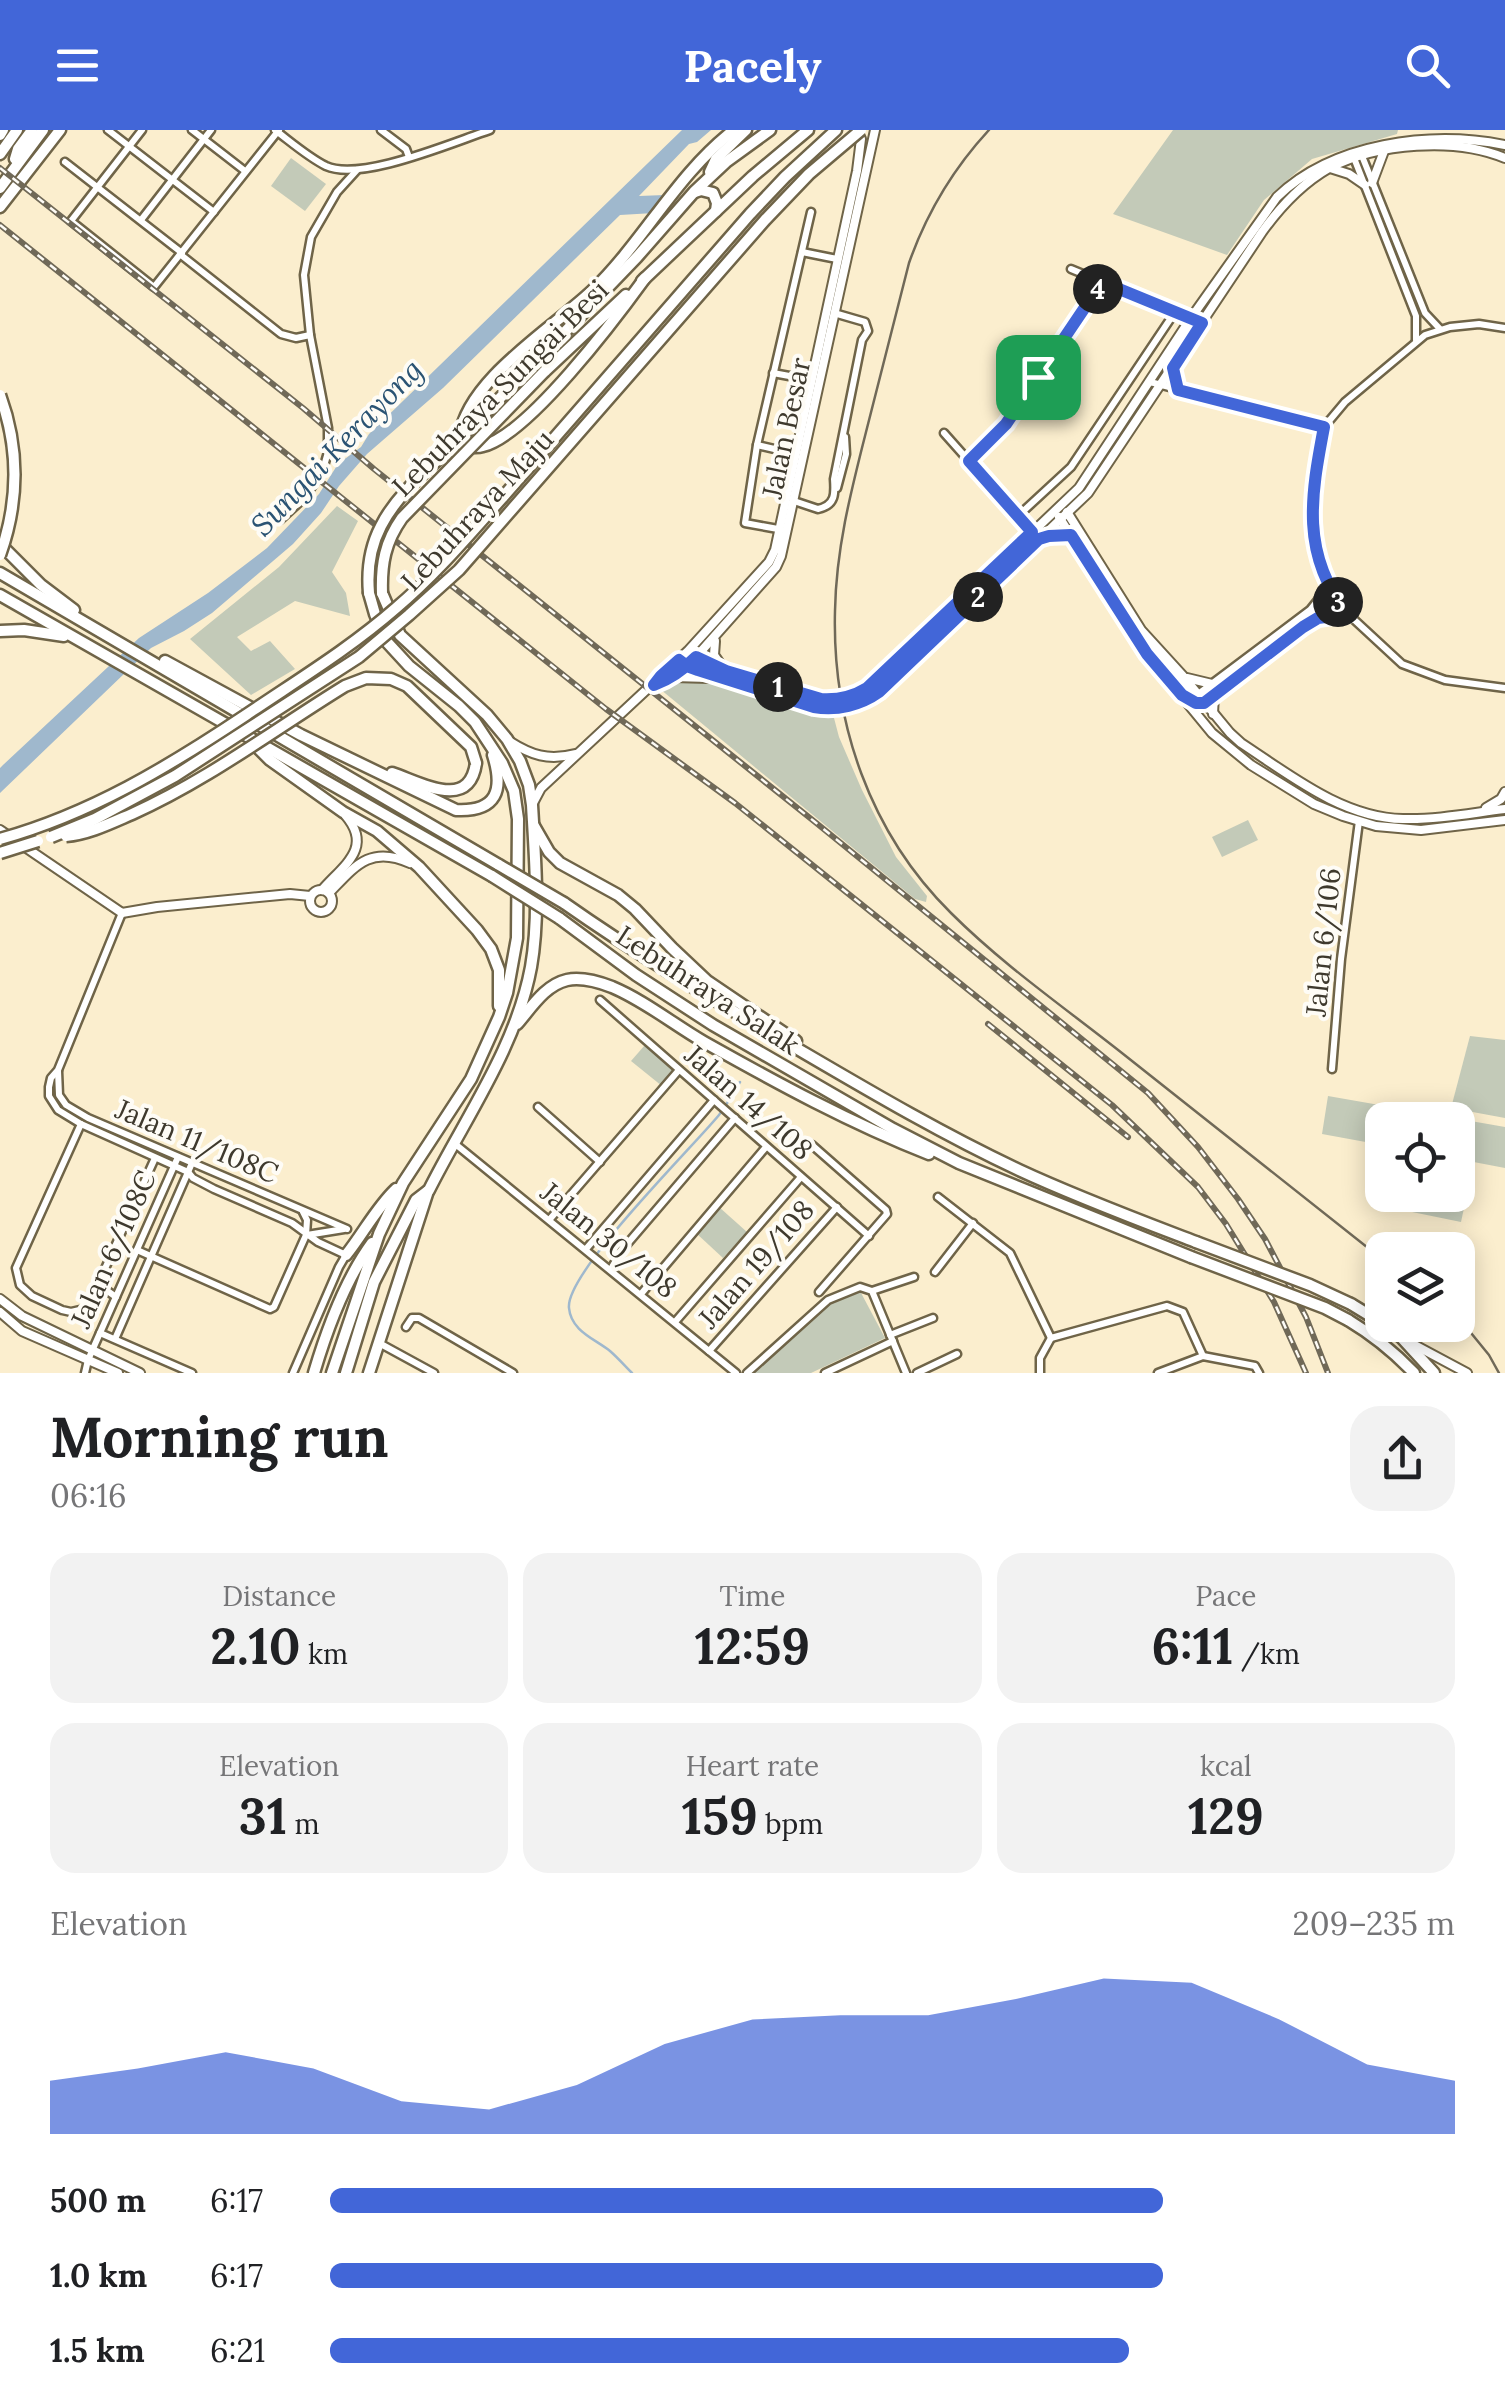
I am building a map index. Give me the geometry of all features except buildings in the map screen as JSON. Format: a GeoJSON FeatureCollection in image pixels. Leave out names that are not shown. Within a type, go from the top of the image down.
{"type":"FeatureCollection","features":[{"type":"Feature","properties":{"kind":"highway"},"geometry":{"type":"LineString","coordinates":[[0,154],[18,130]]}},
{"type":"Feature","properties":{"kind":"highway"},"geometry":{"type":"LineString","coordinates":[[10,173],[18,149],[32,130]]}},
{"type":"Feature","properties":{"kind":"highway"},"geometry":{"type":"LineString","coordinates":[[0,188],[42,130]]}},
{"type":"Feature","properties":{"kind":"highway"},"geometry":{"type":"LineString","coordinates":[[0,204],[60,130]]}},
{"type":"Feature","properties":{"kind":"highway"},"geometry":{"type":"LineString","coordinates":[[645,278],[537,408],[500,439],[481,447],[468,446],[460,436],[463,420],[494,376],[594,289],[623,258],[692,168],[734,130]]}},
{"type":"Feature","properties":{"kind":"highway"},"geometry":{"type":"LineString","coordinates":[[704,181],[716,159],[746,130]]}},
{"type":"Feature","properties":{"kind":"highway","name":"Lebuhraya Sungai Besi"},"geometry":{"type":"LineString","coordinates":[[346,1373],[379,1234],[403,1183],[470,1079],[499,1017],[508,993],[517,938],[518,819],[514,791],[502,763],[475,722],[409,666],[386,641],[369,594],[372,548],[392,508],[417,480],[638,257],[704,181],[770,130]]}},
{"type":"Feature","properties":{"kind":"highway","name":"Lebuhraya Sungai Besi"},"geometry":{"type":"LineString","coordinates":[[332,1373],[368,1282],[416,1200],[429,1190],[513,1029],[531,966],[534,937],[529,785],[520,761],[487,715],[400,635],[382,594],[384,552],[392,531],[544,372],[753,176],[808,130]]}},
{"type":"Feature","properties":{"kind":"highway","name":"Lebuhraya Maju"},"geometry":{"type":"LineString","coordinates":[[0,839],[67,816],[151,775],[320,665],[395,609],[447,560],[762,202],[836,130]]}},
{"type":"Feature","properties":{"kind":"highway","name":"Lebuhraya Maju"},"geometry":{"type":"LineString","coordinates":[[0,853],[95,819],[175,776],[358,657],[409,615],[459,570],[765,220],[859,130]]}},
{"type":"Feature","properties":{"kind":"highway"},"geometry":{"type":"LineString","coordinates":[[0,204],[22,167],[26,151]]}},
{"type":"Feature","properties":{"kind":"highway"},"geometry":{"type":"LineString","coordinates":[[694,192],[713,193],[716,212]]}},
{"type":"Feature","properties":{"kind":"highway"},"geometry":{"type":"LineString","coordinates":[[0,394],[11,430],[15,464],[12,509],[0,555]]}},
{"type":"Feature","properties":{"kind":"highway"},"geometry":{"type":"LineString","coordinates":[[0,544],[41,586],[81,615]]}},
{"type":"Feature","properties":{"kind":"highway","name":"Lebuhraya Salak"},"geometry":{"type":"LineString","coordinates":[[0,573],[564,903],[622,944],[830,1068],[966,1144],[1092,1202],[1310,1285],[1365,1312]]}},
{"type":"Feature","properties":{"kind":"highway"},"geometry":{"type":"LineString","coordinates":[[36,594],[245,705],[456,810],[472,811],[494,798],[498,773],[488,741]]}},
{"type":"Feature","properties":{"kind":"highway","name":"Lebuhraya Salak"},"geometry":{"type":"LineString","coordinates":[[0,595],[492,876],[713,1025],[832,1095],[959,1163],[1348,1320],[1372,1334],[1414,1373]]}},
{"type":"Feature","properties":{"kind":"highway"},"geometry":{"type":"LineString","coordinates":[[0,631],[24,630],[75,638]]}},
{"type":"Feature","properties":{"kind":"highway"},"geometry":{"type":"LineString","coordinates":[[51,837],[76,835],[159,802],[346,686],[366,678],[391,679],[408,686],[471,747],[476,763],[466,785],[452,791],[367,766]]}},
{"type":"Feature","properties":{"kind":"highway"},"geometry":{"type":"LineString","coordinates":[[245,705],[276,735]]}},
{"type":"Feature","properties":{"kind":"highway"},"geometry":{"type":"LineString","coordinates":[[248,738],[270,760],[377,832],[419,867],[477,930],[491,949],[499,970],[499,1017]]}},
{"type":"Feature","properties":{"kind":"highway"},"geometry":{"type":"LineString","coordinates":[[533,826],[560,863],[618,894],[707,981],[796,1040],[830,1068]]}},
{"type":"Feature","properties":{"kind":"highway"},"geometry":{"type":"LineString","coordinates":[[513,1029],[548,988],[569,980],[608,986],[831,1111],[886,1137],[959,1163]]}},
{"type":"Feature","properties":{"kind":"highway"},"geometry":{"type":"LineString","coordinates":[[346,1256],[384,1201],[403,1183]]}},
{"type":"Feature","properties":{"kind":"highway"},"geometry":{"type":"LineString","coordinates":[[369,1373],[429,1190]]}},
{"type":"Feature","properties":{"kind":"highway"},"geometry":{"type":"LineString","coordinates":[[315,1369],[347,1285],[379,1234]]}},
{"type":"Feature","properties":{"kind":"highway","name":"Lebuhraya Salak"},"geometry":{"type":"LineString","coordinates":[[1406,1342],[1434,1373]]}},
{"type":"Feature","properties":{"kind":"street"},"geometry":{"type":"LineString","coordinates":[[108,130],[214,212]]}},
{"type":"Feature","properties":{"kind":"street"},"geometry":{"type":"LineString","coordinates":[[142,130],[71,221],[154,287],[277,131],[328,167],[357,170],[490,130]]}},
{"type":"Feature","properties":{"kind":"street"},"geometry":{"type":"LineString","coordinates":[[192,130],[245,171]]}},
{"type":"Feature","properties":{"kind":"street"},"geometry":{"type":"LineString","coordinates":[[141,220],[211,130]]}},
{"type":"Feature","properties":{"kind":"street"},"geometry":{"type":"LineString","coordinates":[[381,130],[406,149],[409,157]]}},
{"type":"Feature","properties":{"kind":"street","name":"Jalan Besar"},"geometry":{"type":"LineString","coordinates":[[692,654],[719,632],[776,568],[782,556],[854,206],[859,130]]}},
{"type":"Feature","properties":{"kind":"street","name":"Jalan Besar"},"geometry":{"type":"LineString","coordinates":[[654,685],[671,676],[692,654],[769,562],[774,550],[837,259],[875,130]]}},
{"type":"Feature","properties":{"kind":"street"},"geometry":{"type":"LineString","coordinates":[[1061,512],[1277,197],[1305,174],[1416,135],[1473,137],[1505,145]]}},
{"type":"Feature","properties":{"kind":"street"},"geometry":{"type":"LineString","coordinates":[[1083,535],[1079,514],[1088,493],[1277,211],[1297,191],[1357,154],[1447,145],[1472,147],[1505,158]]}},
{"type":"Feature","properties":{"kind":"street"},"geometry":{"type":"LineString","coordinates":[[1368,184],[1384,151]]}},
{"type":"Feature","properties":{"kind":"street"},"geometry":{"type":"LineString","coordinates":[[1357,154],[1416,316],[1416,342]]}},
{"type":"Feature","properties":{"kind":"street"},"geometry":{"type":"LineString","coordinates":[[65,162],[281,334],[296,338],[310,335]]}},
{"type":"Feature","properties":{"kind":"street"},"geometry":{"type":"LineString","coordinates":[[1330,168],[1368,184],[1424,313],[1440,329]]}},
{"type":"Feature","properties":{"kind":"street"},"geometry":{"type":"LineString","coordinates":[[280,520],[303,499],[322,473],[328,452],[328,428],[310,335],[304,276],[311,237],[337,192],[357,170]]}},
{"type":"Feature","properties":{"kind":"street"},"geometry":{"type":"LineString","coordinates":[[778,530],[744,522],[757,445],[811,212]]}},
{"type":"Feature","properties":{"kind":"street"},"geometry":{"type":"LineString","coordinates":[[802,252],[837,259]]}},
{"type":"Feature","properties":{"kind":"street"},"geometry":{"type":"LineString","coordinates":[[1070,269],[1202,323]]}},
{"type":"Feature","properties":{"kind":"street"},"geometry":{"type":"LineString","coordinates":[[969,461],[1006,424],[1102,282]]}},
{"type":"Feature","properties":{"kind":"street"},"geometry":{"type":"LineString","coordinates":[[794,501],[818,509],[830,504],[836,493],[834,479],[862,340],[868,331],[865,322],[834,312]]}},
{"type":"Feature","properties":{"kind":"street"},"geometry":{"type":"LineString","coordinates":[[1018,516],[1071,467],[1175,312]]}},
{"type":"Feature","properties":{"kind":"street"},"geometry":{"type":"LineString","coordinates":[[1503,689],[1446,680],[1402,664],[1348,614],[1327,580],[1312,534],[1312,499],[1324,427],[1345,402],[1416,342],[1440,329],[1480,324],[1505,328]]}},
{"type":"Feature","properties":{"kind":"street"},"geometry":{"type":"LineString","coordinates":[[1173,368],[1178,390]]}},
{"type":"Feature","properties":{"kind":"street"},"geometry":{"type":"LineString","coordinates":[[773,373],[811,380]]}},
{"type":"Feature","properties":{"kind":"street"},"geometry":{"type":"LineString","coordinates":[[1150,382],[1324,427]]}},
{"type":"Feature","properties":{"kind":"street"},"geometry":{"type":"LineString","coordinates":[[944,433],[1036,535],[1071,535]]}},
{"type":"Feature","properties":{"kind":"street"},"geometry":{"type":"LineString","coordinates":[[757,445],[796,454]]}},
{"type":"Feature","properties":{"kind":"street"},"geometry":{"type":"LineString","coordinates":[[683,663],[831,704],[860,698],[1061,512],[1088,493]]}},
{"type":"Feature","properties":{"kind":"street"},"geometry":{"type":"LineString","coordinates":[[1061,512],[1083,535],[1142,630],[1183,676],[1199,701],[1230,734],[1258,754],[1322,794],[1381,817],[1419,819],[1505,809]]}},
{"type":"Feature","properties":{"kind":"street"},"geometry":{"type":"LineString","coordinates":[[1061,512],[1071,535],[1147,654],[1219,740],[1250,765],[1314,804],[1393,829],[1420,830],[1505,820]]}},
{"type":"Feature","properties":{"kind":"street"},"geometry":{"type":"LineString","coordinates":[[1199,716],[1199,701],[1212,684],[1310,610],[1327,580]]}},
{"type":"Feature","properties":{"kind":"street"},"geometry":{"type":"LineString","coordinates":[[1182,695],[1199,701],[1214,695],[1303,627],[1318,618],[1348,614]]}},
{"type":"Feature","properties":{"kind":"street"},"geometry":{"type":"LineString","coordinates":[[719,632],[714,656],[725,675]]}},
{"type":"Feature","properties":{"kind":"street"},"geometry":{"type":"LineString","coordinates":[[692,654],[725,675]]}},
{"type":"Feature","properties":{"kind":"street","name":"Jalan Besar"},"geometry":{"type":"LineString","coordinates":[[532,806],[541,788],[661,676],[683,663]]}},
{"type":"Feature","properties":{"kind":"street"},"geometry":{"type":"LineString","coordinates":[[671,676],[725,675]]}},
{"type":"Feature","properties":{"kind":"street"},"geometry":{"type":"LineString","coordinates":[[1183,676],[1212,684]]}},
{"type":"Feature","properties":{"kind":"street"},"geometry":{"type":"LineString","coordinates":[[1212,714],[1214,695]]}},
{"type":"Feature","properties":{"kind":"street"},"geometry":{"type":"LineString","coordinates":[[507,740],[543,758],[579,753]]}},
{"type":"Feature","properties":{"kind":"street"},"geometry":{"type":"LineString","coordinates":[[1250,765],[1258,754]]}},
{"type":"Feature","properties":{"kind":"street"},"geometry":{"type":"LineString","coordinates":[[1478,812],[1501,799],[1505,792]]}},
{"type":"Feature","properties":{"kind":"street"},"geometry":{"type":"LineString","coordinates":[[326,891],[358,844],[354,826],[342,812]]}},
{"type":"Feature","properties":{"kind":"street"},"geometry":{"type":"LineString","coordinates":[[1419,819],[1420,830]]}},
{"type":"Feature","properties":{"kind":"street","name":"Jalan 6/106"},"geometry":{"type":"LineString","coordinates":[[1332,1068],[1359,821]]}},
{"type":"Feature","properties":{"kind":"street"},"geometry":{"type":"LineString","coordinates":[[1480,824],[1505,828]]}},
{"type":"Feature","properties":{"kind":"street"},"geometry":{"type":"LineString","coordinates":[[0,830],[122,914],[290,894],[310,896]]}},
{"type":"Feature","properties":{"kind":"street"},"geometry":{"type":"LineString","coordinates":[[310,896],[315,891],[326,891],[362,861],[374,857],[398,858],[419,867]]}},
{"type":"Feature","properties":{"kind":"street"},"geometry":{"type":"LineString","coordinates":[[310,896],[311,906],[322,912],[331,906],[332,899],[326,891]]}},
{"type":"Feature","properties":{"kind":"street","name":"Jalan 11/108C"},"geometry":{"type":"LineString","coordinates":[[122,914],[58,1070],[51,1078],[52,1103],[81,1124],[292,1223],[346,1256]]}},
{"type":"Feature","properties":{"kind":"street","name":"Jalan 14/108"},"geometry":{"type":"LineString","coordinates":[[600,1000],[869,1236]]}},
{"type":"Feature","properties":{"kind":"street","name":"Jalan 11/108C"},"geometry":{"type":"LineString","coordinates":[[58,1070],[58,1095],[66,1105],[88,1118],[347,1229],[306,1235]]}},
{"type":"Feature","properties":{"kind":"street"},"geometry":{"type":"LineString","coordinates":[[550,1220],[679,1070]]}},
{"type":"Feature","properties":{"kind":"street"},"geometry":{"type":"LineString","coordinates":[[587,1250],[717,1102]]}},
{"type":"Feature","properties":{"kind":"street"},"geometry":{"type":"LineString","coordinates":[[538,1107],[600,1162]]}},
{"type":"Feature","properties":{"kind":"street"},"geometry":{"type":"LineString","coordinates":[[608,1267],[732,1116]]}},
{"type":"Feature","properties":{"kind":"street"},"geometry":{"type":"LineString","coordinates":[[81,1124],[16,1268],[17,1280],[32,1296],[62,1310],[84,1309],[100,1285],[155,1158]]}},
{"type":"Feature","properties":{"kind":"street","name":"Jalan 30/108"},"geometry":{"type":"LineString","coordinates":[[453,1142],[736,1373]]}},
{"type":"Feature","properties":{"kind":"street"},"geometry":{"type":"LineString","coordinates":[[812,1146],[887,1214],[819,1292]]}},
{"type":"Feature","properties":{"kind":"street"},"geometry":{"type":"LineString","coordinates":[[641,1294],[766,1147]]}},
{"type":"Feature","properties":{"kind":"street","name":"Jalan 6/108C"},"geometry":{"type":"LineString","coordinates":[[86,1373],[90,1355],[178,1157]]}},
{"type":"Feature","properties":{"kind":"street"},"geometry":{"type":"LineString","coordinates":[[114,1339],[192,1163]]}},
{"type":"Feature","properties":{"kind":"street"},"geometry":{"type":"LineString","coordinates":[[675,1322],[800,1177]]}},
{"type":"Feature","properties":{"kind":"street"},"geometry":{"type":"LineString","coordinates":[[938,1197],[1010,1253],[1051,1338]]}},
{"type":"Feature","properties":{"kind":"street","name":"Jalan 19/108"},"geometry":{"type":"LineString","coordinates":[[710,1351],[837,1207]]}},
{"type":"Feature","properties":{"kind":"street"},"geometry":{"type":"LineString","coordinates":[[137,1250],[266,1308],[274,1307],[306,1235],[308,1220],[302,1211]]}},
{"type":"Feature","properties":{"kind":"street"},"geometry":{"type":"LineString","coordinates":[[935,1272],[973,1222]]}},
{"type":"Feature","properties":{"kind":"street"},"geometry":{"type":"LineString","coordinates":[[293,1373],[346,1256]]}},
{"type":"Feature","properties":{"kind":"street"},"geometry":{"type":"LineString","coordinates":[[747,1373],[828,1300],[860,1286],[872,1291],[914,1277]]}},
{"type":"Feature","properties":{"kind":"street"},"geometry":{"type":"LineString","coordinates":[[100,1285],[116,1297]]}},
{"type":"Feature","properties":{"kind":"street"},"geometry":{"type":"LineString","coordinates":[[872,1291],[906,1373]]}},
{"type":"Feature","properties":{"kind":"street"},"geometry":{"type":"LineString","coordinates":[[0,1298],[22,1316],[118,1373]]}},
{"type":"Feature","properties":{"kind":"street"},"geometry":{"type":"LineString","coordinates":[[1040,1373],[1040,1358],[1051,1338],[1167,1306],[1183,1312],[1203,1356]]}},
{"type":"Feature","properties":{"kind":"street"},"geometry":{"type":"LineString","coordinates":[[0,1312],[22,1330],[140,1373]]}},
{"type":"Feature","properties":{"kind":"street"},"geometry":{"type":"LineString","coordinates":[[406,1327],[412,1318],[419,1318],[514,1373]]}},
{"type":"Feature","properties":{"kind":"street"},"geometry":{"type":"LineString","coordinates":[[825,1373],[932,1318]]}},
{"type":"Feature","properties":{"kind":"street"},"geometry":{"type":"LineString","coordinates":[[100,1332],[192,1373]]}},
{"type":"Feature","properties":{"kind":"street"},"geometry":{"type":"LineString","coordinates":[[1410,1342],[1467,1373]]}},
{"type":"Feature","properties":{"kind":"street"},"geometry":{"type":"LineString","coordinates":[[379,1343],[434,1373]]}},
{"type":"Feature","properties":{"kind":"street"},"geometry":{"type":"LineString","coordinates":[[304,1348],[315,1369]]}},
{"type":"Feature","properties":{"kind":"street"},"geometry":{"type":"LineString","coordinates":[[917,1373],[956,1354]]}},
{"type":"Feature","properties":{"kind":"street"},"geometry":{"type":"LineString","coordinates":[[1158,1373],[1203,1356],[1255,1366],[1259,1373]]}},
{"type":"Feature","properties":{"kind":"green space"},"geometry":{"type":"Polygon","coordinates":[[[1173,130],[1398,130],[1397,134],[1312,159],[1264,200],[1227,255],[1113,214],[1173,130]]]}},
{"type":"Feature","properties":{"kind":"green space"},"geometry":{"type":"Polygon","coordinates":[[[291,158],[326,184],[305,211],[271,186],[291,158]]]}},
{"type":"Feature","properties":{"kind":"green space"},"geometry":{"type":"Polygon","coordinates":[[[337,506],[358,521],[332,572],[346,593],[350,616],[295,601],[237,637],[251,651],[270,641],[295,669],[251,695],[190,639],[279,567],[337,506]]]}},
{"type":"Feature","properties":{"kind":"green space"},"geometry":{"type":"Polygon","coordinates":[[[685,680],[705,682],[816,717],[834,718],[862,790],[896,857],[927,896],[926,902],[915,899],[660,689],[685,680]]]}},
{"type":"Feature","properties":{"kind":"green space"},"geometry":{"type":"Polygon","coordinates":[[[1248,820],[1258,840],[1222,857],[1212,837],[1248,820]]]}},
{"type":"Feature","properties":{"kind":"green space"},"geometry":{"type":"Polygon","coordinates":[[[1470,1036],[1505,1040],[1505,1118],[1475,1112],[1475,1102],[1453,1102],[1470,1036]]]}},
{"type":"Feature","properties":{"kind":"green space"},"geometry":{"type":"Polygon","coordinates":[[[645,1045],[675,1070],[662,1086],[631,1061],[645,1045]]]}},
{"type":"Feature","properties":{"kind":"green space"},"geometry":{"type":"Polygon","coordinates":[[[1328,1096],[1365,1102],[1365,1142],[1322,1134],[1328,1096]]]}},
{"type":"Feature","properties":{"kind":"green space"},"geometry":{"type":"Polygon","coordinates":[[[1475,1122],[1505,1127],[1505,1168],[1475,1162],[1475,1122]]]}},
{"type":"Feature","properties":{"kind":"green space"},"geometry":{"type":"Polygon","coordinates":[[[719,1207],[747,1232],[723,1258],[696,1233],[719,1207]]]}},
{"type":"Feature","properties":{"kind":"green space"},"geometry":{"type":"Polygon","coordinates":[[[1412,1212],[1463,1212],[1461,1222],[1412,1212]]]}},
{"type":"Feature","properties":{"kind":"green space"},"geometry":{"type":"Polygon","coordinates":[[[860,1291],[885,1338],[811,1373],[753,1373],[830,1303],[860,1291]]]}},
{"type":"Feature","properties":{"kind":"water"},"geometry":{"type":"Polygon","coordinates":[[[682,130],[711,130],[689,144],[639,196],[665,195],[654,213],[620,215],[443,388],[367,454],[293,544],[212,613],[151,648],[0,793],[3,765],[139,638],[267,548],[319,494],[338,464],[361,447],[369,434],[682,130]]]}},
{"type":"Feature","properties":{"kind":"waterway"},"geometry":{"type":"LineString","coordinates":[[632,1373],[574,1323],[569,1308],[573,1291],[608,1240],[719,1115],[740,1082]]}},
{"type":"Feature","properties":{"kind":"tram line"},"geometry":{"type":"LineString","coordinates":[[989,130],[942,192],[909,263],[845,520],[836,588],[836,653],[840,694],[862,774],[898,848],[923,882],[971,932],[1365,1246]]}},
{"type":"Feature","properties":{"kind":"tram line"},"geometry":{"type":"LineString","coordinates":[[1475,1338],[1499,1373]]}},
{"type":"Feature","properties":{"kind":"railway"},"geometry":{"type":"LineString","coordinates":[[0,168],[303,408],[1148,1093],[1198,1147],[1265,1239],[1306,1317],[1328,1373]]}},
{"type":"Feature","properties":{"kind":"railway"},"geometry":{"type":"LineString","coordinates":[[0,225],[606,709],[735,803],[1112,1105],[1198,1187],[1226,1224],[1274,1302],[1306,1373]]}},
{"type":"Feature","properties":{"kind":"railway"},"geometry":{"type":"LineString","coordinates":[[988,1024],[1128,1137]]}},
{"type":"Feature","properties":{"kind":"route"},"geometry":{"type":"LineString","coordinates":[[1038,377],[1006,424],[969,461],[1032,532],[867,688],[830,700],[821,699],[726,671],[696,657],[687,666],[654,685],[679,660],[687,666],[698,670],[814,707],[831,709],[862,703],[879,692],[1039,539],[1049,536],[1071,535],[1147,654],[1182,695],[1196,703],[1204,703],[1318,618],[1348,614],[1327,580],[1312,534],[1312,499],[1324,427],[1178,390],[1173,368],[1202,323],[1102,282],[1038,377]]}},
{"type":"Feature","properties":{"kind":"water label","name":"Sungai Kerayong"},"geometry":{"type":"Point","coordinates":[337,448]}}]}
